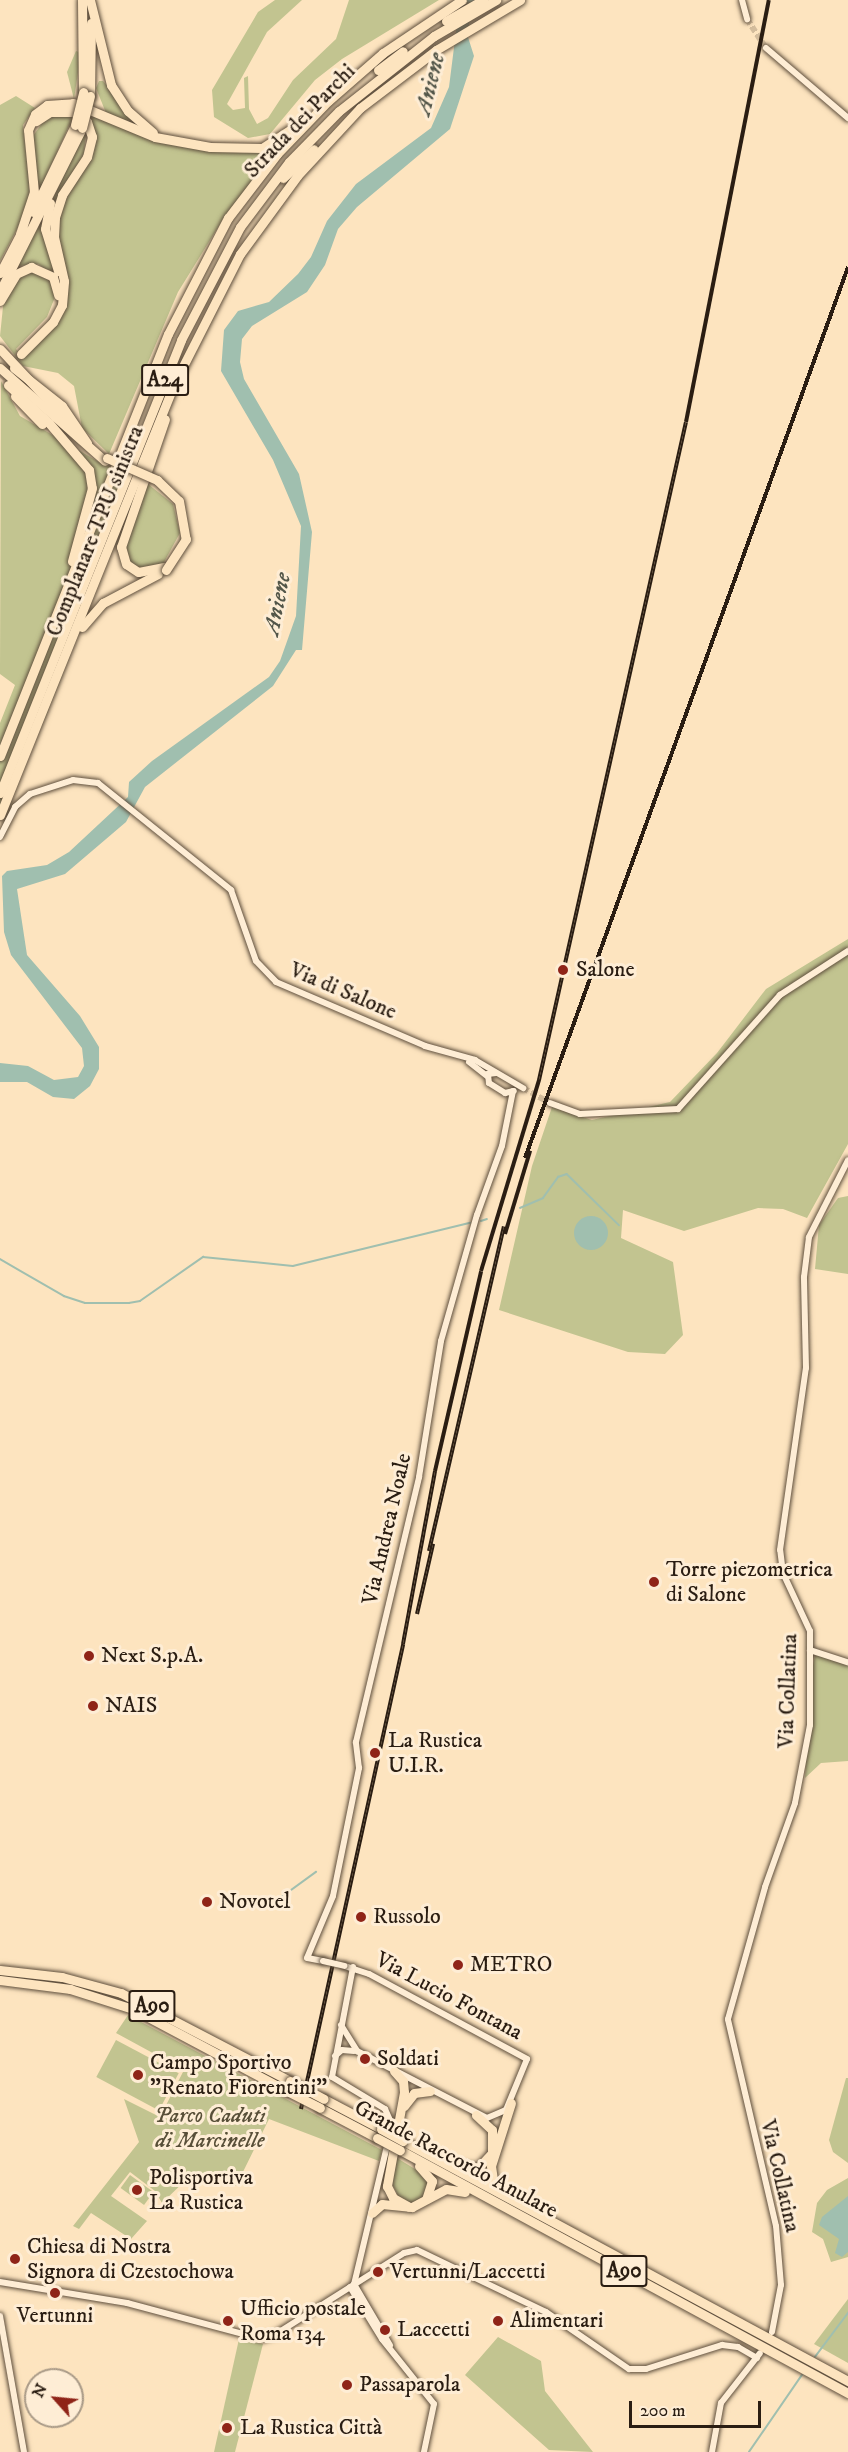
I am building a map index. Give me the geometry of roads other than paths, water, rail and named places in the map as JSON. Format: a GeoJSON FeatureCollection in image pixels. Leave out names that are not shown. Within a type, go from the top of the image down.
{"type":"FeatureCollection","features":[{"type":"Feature","properties":{"kind":"highway"},"geometry":{"type":"LineString","coordinates":[[82,0],[86,94]]}},
{"type":"Feature","properties":{"kind":"highway"},"geometry":{"type":"LineString","coordinates":[[0,291],[56,185],[79,127],[86,94],[90,0]]}},
{"type":"Feature","properties":{"kind":"highway"},"geometry":{"type":"LineString","coordinates":[[90,0],[106,68],[119,99],[139,123],[172,142]]}},
{"type":"Feature","properties":{"kind":"highway"},"geometry":{"type":"LineString","coordinates":[[20,234],[34,192],[27,139],[38,112],[63,102],[172,142],[245,150],[275,143],[367,65],[433,17],[462,0]]}},
{"type":"Feature","properties":{"kind":"highway","name":"Strada dei Parchi"},"geometry":{"type":"LineString","coordinates":[[0,778],[176,337],[216,253],[284,159],[360,84],[483,0]]}},
{"type":"Feature","properties":{"kind":"highway","name":"Strada dei Parchi"},"geometry":{"type":"LineString","coordinates":[[0,793],[181,340],[240,227],[289,162],[339,111],[434,32],[496,0]]}},
{"type":"Feature","properties":{"kind":"highway","name":"Complanare TPU sinistra"},"geometry":{"type":"LineString","coordinates":[[0,815],[191,349],[219,291],[266,216],[360,108],[436,50],[516,2]]}},
{"type":"Feature","properties":{"kind":"highway"},"geometry":{"type":"LineString","coordinates":[[0,756],[168,334],[209,249],[277,154],[367,65]]}},
{"type":"Feature","properties":{"kind":"highway"},"geometry":{"type":"LineString","coordinates":[[240,227],[289,171],[360,108]]}},
{"type":"Feature","properties":{"kind":"highway"},"geometry":{"type":"LineString","coordinates":[[0,301],[11,280],[25,268],[44,269],[56,282],[58,297],[51,314],[20,353],[53,321],[64,290],[54,237],[55,217],[90,151],[91,131],[78,115],[57,111],[36,122],[27,139]]}},
{"type":"Feature","properties":{"kind":"highway"},"geometry":{"type":"LineString","coordinates":[[0,273],[79,127]]}},
{"type":"Feature","properties":{"kind":"highway"},"geometry":{"type":"LineString","coordinates":[[56,185],[45,229],[64,290]]}},
{"type":"Feature","properties":{"kind":"highway"},"geometry":{"type":"LineString","coordinates":[[0,349],[15,368],[62,405],[75,428],[106,460]]}},
{"type":"Feature","properties":{"kind":"highway"},"geometry":{"type":"LineString","coordinates":[[165,568],[138,572],[126,564],[122,547],[191,349]]}},
{"type":"Feature","properties":{"kind":"highway"},"geometry":{"type":"LineString","coordinates":[[0,370],[8,385],[71,446],[89,470],[92,488],[55,618]]}},
{"type":"Feature","properties":{"kind":"highway"},"geometry":{"type":"LineString","coordinates":[[0,370],[106,460],[157,480],[179,501],[186,539],[165,568],[95,610],[64,661]]}},
{"type":"Feature","properties":{"kind":"highway","name":"Grande Raccordo Anulare"},"geometry":{"type":"LineString","coordinates":[[0,1970],[62,1977],[129,1996],[289,2086]]}},
{"type":"Feature","properties":{"kind":"highway","name":"Grande Raccordo Anulare"},"geometry":{"type":"LineString","coordinates":[[0,1980],[62,1987],[118,2003],[289,2086],[379,2134],[510,2211],[848,2393]]}},
{"type":"Feature","properties":{"kind":"highway"},"geometry":{"type":"LineString","coordinates":[[394,2071],[404,2084],[387,2182],[393,2198],[409,2206]]}},
{"type":"Feature","properties":{"kind":"highway"},"geometry":{"type":"LineString","coordinates":[[401,2111],[412,2095],[430,2091]]}},
{"type":"Feature","properties":{"kind":"highway"},"geometry":{"type":"LineString","coordinates":[[510,2103],[492,2159],[493,2180],[540,2215]]}},
{"type":"Feature","properties":{"kind":"highway"},"geometry":{"type":"LineString","coordinates":[[431,2156],[471,2169],[484,2164],[494,2138],[476,2115]]}},
{"type":"Feature","properties":{"kind":"highway"},"geometry":{"type":"LineString","coordinates":[[402,2148],[431,2177],[432,2189],[424,2201]]}},
{"type":"Feature","properties":{"kind":"highway","name":"Grande Raccordo Anulare"},"geometry":{"type":"LineString","coordinates":[[402,2148],[431,2156],[848,2381]]}},
{"type":"Feature","properties":{"kind":"highway"},"geometry":{"type":"LineString","coordinates":[[372,2213],[383,2203],[409,2206],[456,2188],[510,2211]]}},
{"type":"Feature","properties":{"kind":"street"},"geometry":{"type":"LineString","coordinates":[[742,0],[747,19]]}},
{"type":"Feature","properties":{"kind":"street"},"geometry":{"type":"LineString","coordinates":[[766,48],[848,118]]}},
{"type":"Feature","properties":{"kind":"street","name":"Via di Salone"},"geometry":{"type":"LineString","coordinates":[[0,837],[15,807],[36,791],[80,780],[112,793],[231,890],[256,962],[276,982],[424,1046],[460,1057],[497,1073],[514,1089]]}},
{"type":"Feature","properties":{"kind":"street"},"geometry":{"type":"LineString","coordinates":[[550,1103],[580,1114],[678,1109],[774,1001],[848,951]]}},
{"type":"Feature","properties":{"kind":"street","name":"Via di Salone"},"geometry":{"type":"LineString","coordinates":[[460,1057],[487,1076],[505,1093],[523,1088]]}},
{"type":"Feature","properties":{"kind":"street"},"geometry":{"type":"LineString","coordinates":[[487,1076],[497,1073]]}},
{"type":"Feature","properties":{"kind":"street","name":"Via Andrea Noale"},"geometry":{"type":"LineString","coordinates":[[307,1958],[333,1896],[359,1768],[356,1742],[419,1477],[441,1341],[511,1107],[514,1089]]}},
{"type":"Feature","properties":{"kind":"street"},"geometry":{"type":"LineString","coordinates":[[505,1093],[511,1107]]}},
{"type":"Feature","properties":{"kind":"street","name":"Via Collatina"},"geometry":{"type":"LineString","coordinates":[[772,2332],[780,2302],[776,2226],[728,2019],[733,1991],[801,1778],[810,1725],[810,1650],[807,1617],[783,1573],[780,1550],[806,1368],[807,1246],[811,1227],[848,1160]]}},
{"type":"Feature","properties":{"kind":"street"},"geometry":{"type":"LineString","coordinates":[[810,1650],[848,1662]]}},
{"type":"Feature","properties":{"kind":"street","name":"Via Lucio Fontana"},"geometry":{"type":"LineString","coordinates":[[307,1958],[353,1967],[527,2059],[510,2103]]}},
{"type":"Feature","properties":{"kind":"street"},"geometry":{"type":"LineString","coordinates":[[353,1967],[334,2057],[334,2081],[383,2108],[391,2118],[372,2213],[352,2286],[390,2346],[434,2404],[424,2452]]}},
{"type":"Feature","properties":{"kind":"street"},"geometry":{"type":"LineString","coordinates":[[341,2025],[357,2051]]}},
{"type":"Feature","properties":{"kind":"street"},"geometry":{"type":"LineString","coordinates":[[334,2057],[342,2050],[357,2051],[476,2115],[498,2117],[510,2103]]}},
{"type":"Feature","properties":{"kind":"street"},"geometry":{"type":"LineString","coordinates":[[0,2283],[127,2303],[261,2339],[406,2252],[422,2251],[546,2312],[629,2369],[646,2369],[722,2344],[738,2347],[758,2356],[721,2403],[712,2452]]}},
{"type":"Feature","properties":{"kind":"street"},"geometry":{"type":"LineString","coordinates":[[0,2316],[24,2452]]}},
{"type":"Feature","properties":{"kind":"waterway"},"geometry":{"type":"LineString","coordinates":[[520,1208],[543,1198],[558,1177],[567,1174],[619,1225]]}},
{"type":"Feature","properties":{"kind":"waterway"},"geometry":{"type":"LineString","coordinates":[[481,1221],[487,1219]]}},
{"type":"Feature","properties":{"kind":"waterway"},"geometry":{"type":"LineString","coordinates":[[0,1259],[64,1296],[85,1303],[129,1303],[140,1301],[203,1257],[293,1266],[470,1223]]}},
{"type":"Feature","properties":{"kind":"waterway"},"geometry":{"type":"LineString","coordinates":[[265,1909],[316,1872]]}},
{"type":"Feature","properties":{"kind":"waterway"},"geometry":{"type":"LineString","coordinates":[[815,2357],[848,2313]]}},
{"type":"Feature","properties":{"kind":"waterway"},"geometry":{"type":"LineString","coordinates":[[749,2452],[802,2375]]}},
{"type":"Feature","properties":{"kind":"tunnel"},"geometry":{"type":"LineString","coordinates":[[747,19],[766,48]]}},
{"type":"Feature","properties":{"kind":"tunnel"},"geometry":{"type":"LineString","coordinates":[[0,377],[21,354]]}},
{"type":"Feature","properties":{"kind":"tunnel"},"geometry":{"type":"LineString","coordinates":[[523,1088],[550,1103]]}},
{"type":"Feature","properties":{"kind":"railway"},"geometry":{"type":"LineString","coordinates":[[301,2109],[403,1644],[435,1471],[481,1271],[539,1080],[686,422],[769,0]]}},
{"type":"Feature","properties":{"kind":"railway"},"geometry":{"type":"LineString","coordinates":[[525,1158],[848,267]]}},
{"type":"Feature","properties":{"kind":"railway"},"geometry":{"type":"LineString","coordinates":[[505,1234],[530,1151]]}},
{"type":"Feature","properties":{"kind":"railway"},"geometry":{"type":"LineString","coordinates":[[429,1551],[504,1227]]}},
{"type":"Feature","properties":{"kind":"railway"},"geometry":{"type":"LineString","coordinates":[[417,1614],[433,1544]]}},
{"type":"Feature","properties":{"kind":"place","name":"Salone"},"geometry":{"type":"Point","coordinates":[563,970]}},
{"type":"Feature","properties":{"kind":"place","name":"Torre piezometrica di Salone"},"geometry":{"type":"Point","coordinates":[654,1582]}},
{"type":"Feature","properties":{"kind":"place","name":"Next S.p.A."},"geometry":{"type":"Point","coordinates":[89,1656]}},
{"type":"Feature","properties":{"kind":"place","name":"NAIS"},"geometry":{"type":"Point","coordinates":[93,1706]}},
{"type":"Feature","properties":{"kind":"place","name":"La Rustica U.I.R."},"geometry":{"type":"Point","coordinates":[375,1753]}},
{"type":"Feature","properties":{"kind":"place","name":"Novotel"},"geometry":{"type":"Point","coordinates":[207,1902]}},
{"type":"Feature","properties":{"kind":"place","name":"Russolo"},"geometry":{"type":"Point","coordinates":[361,1917]}},
{"type":"Feature","properties":{"kind":"place","name":"METRO"},"geometry":{"type":"Point","coordinates":[458,1965]}},
{"type":"Feature","properties":{"kind":"place","name":"Soldati"},"geometry":{"type":"Point","coordinates":[365,2059]}},
{"type":"Feature","properties":{"kind":"place","name":"Campo Sportivo \"Renato Fiorentini\""},"geometry":{"type":"Point","coordinates":[138,2075]}},
{"type":"Feature","properties":{"kind":"place","name":"Polisportiva La Rustica"},"geometry":{"type":"Point","coordinates":[137,2190]}},
{"type":"Feature","properties":{"kind":"place","name":"Chiesa di Nostra Signora di Czestochowa"},"geometry":{"type":"Point","coordinates":[15,2259]}},
{"type":"Feature","properties":{"kind":"place","name":"Vertunni/Laccetti"},"geometry":{"type":"Point","coordinates":[378,2272]}},
{"type":"Feature","properties":{"kind":"place","name":"Vertunni"},"geometry":{"type":"Point","coordinates":[55,2293]}},
{"type":"Feature","properties":{"kind":"place","name":"Ufficio postale Roma 134"},"geometry":{"type":"Point","coordinates":[228,2321]}},
{"type":"Feature","properties":{"kind":"place","name":"Alimentari"},"geometry":{"type":"Point","coordinates":[498,2321]}},
{"type":"Feature","properties":{"kind":"place","name":"Laccetti"},"geometry":{"type":"Point","coordinates":[385,2330]}},
{"type":"Feature","properties":{"kind":"place","name":"Passaparola"},"geometry":{"type":"Point","coordinates":[347,2385]}},
{"type":"Feature","properties":{"kind":"place","name":"La Rustica Città"},"geometry":{"type":"Point","coordinates":[227,2428]}},
{"type":"Feature","properties":{"kind":"water label","name":"Aniene"},"geometry":{"type":"Point","coordinates":[431,84]}},
{"type":"Feature","properties":{"kind":"water label","name":"Aniene"},"geometry":{"type":"Point","coordinates":[278,604]}},
{"type":"Feature","properties":{"kind":"park label","name":"Parco Caduti di Marcinelle"},"geometry":{"type":"Point","coordinates":[210,2128]}}]}
